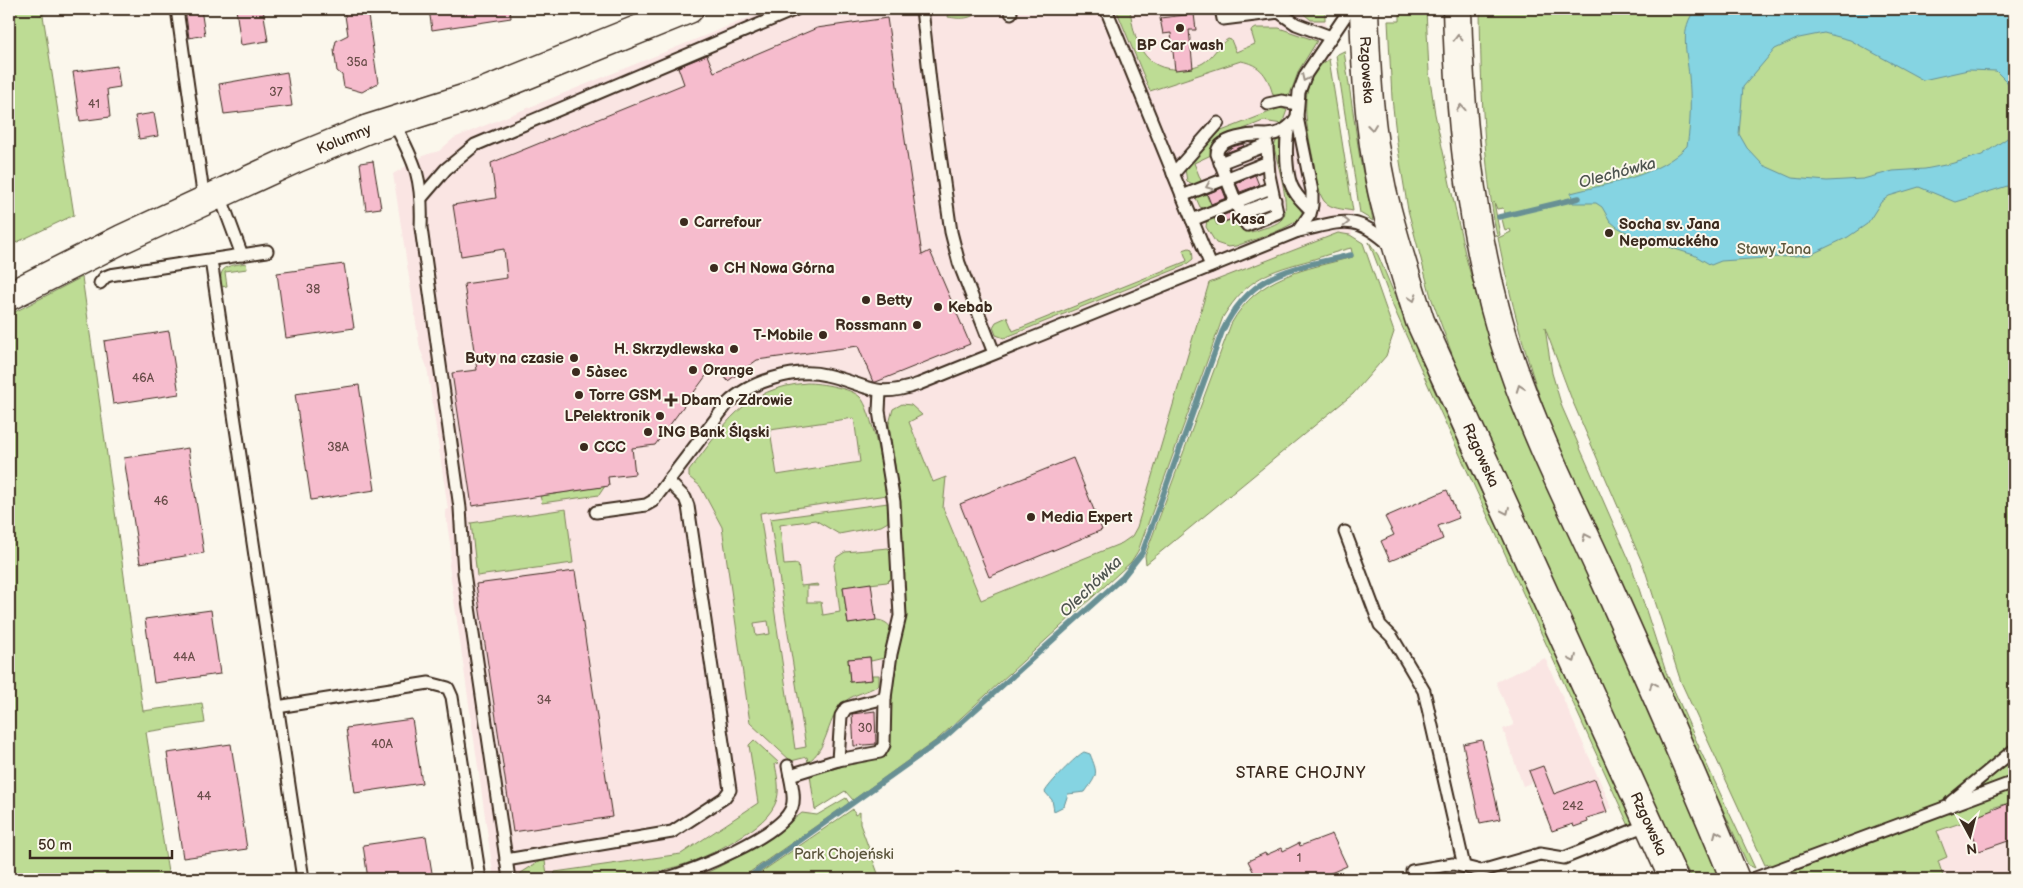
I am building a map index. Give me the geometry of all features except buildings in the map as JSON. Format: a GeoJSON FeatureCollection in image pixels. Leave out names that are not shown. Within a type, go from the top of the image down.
{"type":"FeatureCollection","features":[{"type":"Feature","properties":{"kind":"main road","name":"Kolumny"},"geometry":{"type":"LineString","coordinates":[[9,296],[212,196],[368,129],[479,94],[689,9]]}},
{"type":"Feature","properties":{"kind":"main road","name":"Rzgowska"},"geometry":{"type":"LineString","coordinates":[[1364,9],[1368,103],[1374,146],[1398,252],[1434,354],[1674,879]]}},
{"type":"Feature","properties":{"kind":"main road"},"geometry":{"type":"LineString","coordinates":[[1457,9],[1461,112],[1474,205],[1487,276],[1512,364],[1536,428],[1667,715],[1735,879]]}},
{"type":"Feature","properties":{"kind":"lane"},"geometry":{"type":"LineString","coordinates":[[177,9],[202,186],[212,196],[242,255]]}},
{"type":"Feature","properties":{"kind":"lane"},"geometry":{"type":"LineString","coordinates":[[422,197],[446,169],[475,145],[796,9]]}},
{"type":"Feature","properties":{"kind":"lane"},"geometry":{"type":"LineString","coordinates":[[922,9],[930,91],[951,232],[959,263],[994,353]]}},
{"type":"Feature","properties":{"kind":"lane"},"geometry":{"type":"LineString","coordinates":[[1221,9],[1222,19],[1279,10],[1296,24],[1331,37]]}},
{"type":"Feature","properties":{"kind":"lane"},"geometry":{"type":"LineString","coordinates":[[1298,231],[1311,210],[1312,192],[1297,117],[1297,104],[1306,74],[1350,9]]}},
{"type":"Feature","properties":{"kind":"lane"},"geometry":{"type":"LineString","coordinates":[[1108,14],[1211,266]]}},
{"type":"Feature","properties":{"kind":"lane"},"geometry":{"type":"LineString","coordinates":[[1268,104],[1282,102],[1297,104]]}},
{"type":"Feature","properties":{"kind":"lane"},"geometry":{"type":"LineString","coordinates":[[1220,163],[1289,127],[1297,117]]}},
{"type":"Feature","properties":{"kind":"lane"},"geometry":{"type":"LineString","coordinates":[[394,121],[415,162],[422,197],[421,228],[460,508],[464,573],[509,879]]}},
{"type":"Feature","properties":{"kind":"lane"},"geometry":{"type":"LineString","coordinates":[[1173,174],[1218,123]]}},
{"type":"Feature","properties":{"kind":"lane"},"geometry":{"type":"LineString","coordinates":[[1289,127],[1286,148],[1291,183],[1294,192],[1311,210]]}},
{"type":"Feature","properties":{"kind":"lane"},"geometry":{"type":"LineString","coordinates":[[1247,135],[1267,140],[1271,188],[1277,213],[1247,225],[1235,202],[1217,151],[1221,145],[1247,135]]}},
{"type":"Feature","properties":{"kind":"lane"},"geometry":{"type":"LineString","coordinates":[[1182,196],[1268,162]]}},
{"type":"Feature","properties":{"kind":"lane"},"geometry":{"type":"LineString","coordinates":[[1192,220],[1271,188]]}},
{"type":"Feature","properties":{"kind":"lane"},"geometry":{"type":"LineString","coordinates":[[596,512],[646,505],[653,501],[727,404],[746,388],[769,380],[808,373],[825,374],[880,392],[903,389],[1298,231],[1344,221],[1359,222],[1376,232],[1398,252]]}},
{"type":"Feature","properties":{"kind":"lane"},"geometry":{"type":"LineString","coordinates":[[100,283],[104,277],[110,275],[267,251]]}},
{"type":"Feature","properties":{"kind":"lane"},"geometry":{"type":"LineString","coordinates":[[210,260],[303,879]]}},
{"type":"Feature","properties":{"kind":"lane"},"geometry":{"type":"LineString","coordinates":[[664,879],[717,860],[751,842],[781,822],[792,810],[794,802],[789,770],[880,752],[884,745],[885,698],[891,654],[900,616],[894,502],[879,411],[880,392]]}},
{"type":"Feature","properties":{"kind":"lane"},"geometry":{"type":"LineString","coordinates":[[506,860],[672,832],[724,798],[730,790],[688,506],[685,498],[668,480]]}},
{"type":"Feature","properties":{"kind":"lane"},"geometry":{"type":"LineString","coordinates":[[1344,532],[1380,625],[1392,636],[1424,691],[1464,866]]}},
{"type":"Feature","properties":{"kind":"lane"},"geometry":{"type":"LineString","coordinates":[[277,707],[430,683],[448,688],[452,697],[480,879]]}},
{"type":"Feature","properties":{"kind":"lane"},"geometry":{"type":"LineString","coordinates":[[838,760],[841,716],[846,708],[885,698]]}},
{"type":"Feature","properties":{"kind":"lane"},"geometry":{"type":"LineString","coordinates":[[1944,808],[2014,750]]}},
{"type":"Feature","properties":{"kind":"lane"},"geometry":{"type":"LineString","coordinates":[[1753,879],[2014,782]]}},
{"type":"Feature","properties":{"kind":"lane"},"geometry":{"type":"LineString","coordinates":[[1412,871],[1453,864],[1481,871],[1540,854],[1564,858],[1649,824]]}},
{"type":"Feature","properties":{"kind":"shaded area"},"geometry":{"type":"Polygon","coordinates":[[[770,9],[1325,9],[1329,59],[1353,211],[1351,248],[1273,271],[1247,286],[1234,299],[1223,317],[1209,351],[1138,551],[934,731],[815,810],[724,879],[494,879],[449,565],[451,550],[445,510],[448,509],[427,367],[420,349],[393,174],[425,155],[439,151],[454,138],[770,9]]]}},
{"type":"Feature","properties":{"kind":"shaded area"},"geometry":{"type":"Polygon","coordinates":[[[1545,658],[1612,808],[1587,818],[1588,822],[1574,827],[1572,824],[1552,831],[1533,782],[1523,786],[1503,729],[1514,725],[1496,682],[1545,658]]]}},
{"type":"Feature","properties":{"kind":"shaded area"},"geometry":{"type":"Polygon","coordinates":[[[2013,801],[2014,879],[1945,879],[1938,861],[1947,857],[1937,831],[1993,812],[1992,808],[2013,801]]]}},
{"type":"Feature","properties":{"kind":"green space"},"geometry":{"type":"Polygon","coordinates":[[[9,9],[42,9],[74,215],[9,246],[9,9]]]}},
{"type":"Feature","properties":{"kind":"green space"},"geometry":{"type":"Polygon","coordinates":[[[949,9],[980,9],[970,17],[962,18],[948,17],[949,9]]]}},
{"type":"Feature","properties":{"kind":"green space"},"geometry":{"type":"Polygon","coordinates":[[[1116,9],[1130,9],[1134,32],[1143,52],[1149,60],[1168,69],[1181,69],[1200,64],[1207,60],[1228,39],[1231,40],[1236,52],[1255,44],[1251,31],[1256,28],[1279,28],[1317,41],[1299,70],[1289,97],[1273,95],[1269,82],[1263,72],[1254,65],[1241,61],[1150,91],[1116,9]]]}},
{"type":"Feature","properties":{"kind":"green space"},"geometry":{"type":"Polygon","coordinates":[[[1298,9],[1325,9],[1325,20],[1311,20],[1298,9]]]}},
{"type":"Feature","properties":{"kind":"green space"},"geometry":{"type":"Polygon","coordinates":[[[1400,9],[1426,9],[1429,72],[1435,114],[1465,254],[1489,341],[1517,415],[1621,641],[1721,879],[1693,879],[1662,830],[1466,392],[1431,297],[1408,210],[1392,98],[1388,21],[1400,21],[1400,9]]]}},
{"type":"Feature","properties":{"kind":"green space","name":"Stawy Jana"},"geometry":{"type":"Polygon","coordinates":[[[1480,9],[2014,9],[2014,804],[2012,802],[1992,808],[1993,812],[1937,831],[1947,857],[1938,861],[1944,879],[1777,879],[1770,864],[1765,865],[1681,682],[1644,567],[1572,400],[1545,328],[1552,373],[1562,407],[1631,564],[1666,672],[1699,747],[1698,751],[1700,750],[1755,868],[1748,865],[1561,453],[1532,374],[1510,293],[1498,238],[1511,232],[1510,229],[1505,231],[1502,219],[1506,216],[1503,208],[1497,209],[1494,202],[1500,235],[1497,237],[1492,209],[1484,123],[1480,9]]]}},
{"type":"Feature","properties":{"kind":"green space"},"geometry":{"type":"Polygon","coordinates":[[[1344,51],[1360,159],[1373,221],[1360,213],[1336,55],[1344,51]]]}},
{"type":"Feature","properties":{"kind":"green space"},"geometry":{"type":"Polygon","coordinates":[[[1329,59],[1353,211],[1334,207],[1324,201],[1318,188],[1309,137],[1306,107],[1307,93],[1311,80],[1318,68],[1329,59]]]}},
{"type":"Feature","properties":{"kind":"green space"},"geometry":{"type":"Polygon","coordinates":[[[1280,108],[1287,110],[1282,124],[1263,121],[1219,139],[1210,149],[1211,155],[1194,163],[1202,183],[1194,185],[1187,181],[1185,169],[1219,132],[1280,108]]]}},
{"type":"Feature","properties":{"kind":"green space"},"geometry":{"type":"Polygon","coordinates":[[[1281,139],[1280,147],[1287,189],[1303,214],[1283,229],[1236,246],[1228,247],[1216,243],[1206,227],[1207,219],[1213,216],[1217,225],[1233,219],[1239,227],[1248,232],[1272,226],[1282,219],[1285,213],[1285,196],[1274,147],[1276,141],[1281,139]]]}},
{"type":"Feature","properties":{"kind":"green space"},"geometry":{"type":"Polygon","coordinates":[[[1205,191],[1209,201],[1221,197],[1220,202],[1206,209],[1200,207],[1196,198],[1205,191]]]}},
{"type":"Feature","properties":{"kind":"green space"},"geometry":{"type":"Polygon","coordinates":[[[1338,233],[1350,235],[1363,243],[1394,332],[1386,356],[1353,394],[1146,564],[1145,556],[1231,324],[1242,308],[1269,285],[1300,271],[1353,257],[1351,248],[1283,268],[1260,278],[1250,285],[1241,293],[1223,317],[1138,551],[1131,562],[938,739],[853,800],[845,791],[815,810],[810,775],[882,756],[889,748],[894,661],[904,613],[900,501],[889,424],[893,409],[902,404],[911,405],[922,415],[909,422],[933,482],[946,477],[943,508],[981,600],[1122,543],[1132,536],[1137,527],[1209,283],[1338,233]]]}},
{"type":"Feature","properties":{"kind":"green space"},"geometry":{"type":"Polygon","coordinates":[[[1369,242],[1378,255],[1432,385],[1635,826],[1630,828],[1429,387],[1393,306],[1369,242]]]}},
{"type":"Feature","properties":{"kind":"green space"},"geometry":{"type":"Polygon","coordinates":[[[1192,249],[1193,259],[1184,266],[1004,338],[996,335],[993,327],[996,322],[1007,317],[1013,331],[1187,261],[1183,250],[1192,249]]]}},
{"type":"Feature","properties":{"kind":"green space"},"geometry":{"type":"Polygon","coordinates":[[[246,263],[247,269],[225,272],[227,286],[221,287],[221,274],[226,268],[246,263]]]}},
{"type":"Feature","properties":{"kind":"green space"},"geometry":{"type":"Polygon","coordinates":[[[82,277],[143,711],[202,703],[205,723],[146,732],[169,879],[9,879],[9,315],[82,277]]]}},
{"type":"Feature","properties":{"kind":"green space"},"geometry":{"type":"Polygon","coordinates":[[[807,383],[819,384],[850,391],[860,397],[869,414],[873,428],[887,495],[760,513],[795,749],[806,747],[770,519],[888,503],[888,522],[881,526],[839,534],[815,520],[780,525],[784,565],[798,564],[801,586],[818,584],[819,586],[807,586],[807,602],[821,602],[823,615],[840,612],[834,565],[837,557],[845,552],[888,548],[892,553],[892,577],[887,582],[843,587],[848,624],[877,620],[882,621],[891,628],[884,658],[871,661],[870,657],[848,659],[850,682],[872,680],[872,675],[879,675],[879,685],[849,699],[841,705],[819,750],[808,762],[807,757],[791,761],[750,723],[722,527],[700,486],[689,477],[689,471],[725,424],[751,401],[767,392],[785,386],[807,383]],[[854,418],[770,430],[777,475],[860,462],[854,418]],[[768,621],[754,623],[756,636],[770,634],[768,621]]]}},
{"type":"Feature","properties":{"kind":"green space"},"geometry":{"type":"Polygon","coordinates":[[[605,486],[599,495],[542,503],[540,496],[605,486]]]}},
{"type":"Feature","properties":{"kind":"green space"},"geometry":{"type":"Polygon","coordinates":[[[566,509],[573,563],[477,576],[471,523],[566,509]]]}},
{"type":"Feature","properties":{"kind":"green space"},"geometry":{"type":"Polygon","coordinates":[[[754,740],[779,763],[775,764],[778,790],[775,805],[762,821],[751,830],[717,850],[673,868],[627,876],[553,879],[555,872],[681,854],[758,803],[749,745],[754,740]]]}},
{"type":"Feature","properties":{"kind":"green space"},"geometry":{"type":"Polygon","coordinates":[[[846,798],[849,803],[740,879],[692,879],[721,866],[749,850],[802,813],[817,815],[846,798]]]}},
{"type":"Feature","properties":{"kind":"green space","name":"Park Chojeński"},"geometry":{"type":"Polygon","coordinates":[[[853,809],[855,815],[860,812],[860,824],[880,879],[751,879],[853,809]]]}},
{"type":"Feature","properties":{"kind":"green space"},"geometry":{"type":"Polygon","coordinates":[[[545,861],[547,874],[545,879],[520,879],[521,873],[538,862],[545,861]]]}},
{"type":"Feature","properties":{"kind":"water","name":"Stawy Jana"},"geometry":{"type":"Polygon","coordinates":[[[1696,9],[2014,9],[2014,101],[2008,93],[2010,85],[1996,71],[1968,70],[1923,80],[1850,40],[1824,33],[1799,38],[1775,49],[1743,87],[1739,134],[1747,148],[1763,165],[1792,178],[1827,181],[1863,179],[1893,171],[1925,169],[1950,164],[1982,155],[2009,137],[2014,131],[2014,184],[1955,202],[1919,187],[1889,196],[1881,202],[1867,224],[1848,237],[1810,255],[1721,261],[1711,265],[1694,255],[1656,243],[1652,246],[1617,227],[1610,221],[1602,207],[1596,203],[1573,203],[1571,193],[1648,172],[1675,157],[1687,146],[1690,102],[1685,41],[1687,24],[1696,9]]]}},
{"type":"Feature","properties":{"kind":"water"},"geometry":{"type":"Polygon","coordinates":[[[1084,752],[1090,754],[1094,766],[1095,774],[1092,781],[1085,792],[1068,794],[1064,806],[1054,811],[1052,800],[1045,792],[1051,783],[1084,752]]]}},
{"type":"Feature","properties":{"kind":"waterway","name":"Olechówka"},"geometry":{"type":"LineString","coordinates":[[1499,217],[1579,198]]}},
{"type":"Feature","properties":{"kind":"waterway","name":"Olechówka"},"geometry":{"type":"LineString","coordinates":[[746,879],[944,738],[1123,577],[1142,553],[1222,332],[1233,312],[1246,296],[1275,276],[1291,269],[1351,255]]}},
{"type":"Feature","properties":{"kind":"place","name":"BP Car wash"},"geometry":{"type":"Point","coordinates":[1180,28]}},
{"type":"Feature","properties":{"kind":"place","name":"Kasa"},"geometry":{"type":"Point","coordinates":[1221,219]}},
{"type":"Feature","properties":{"kind":"place","name":"Carrefour"},"geometry":{"type":"Point","coordinates":[684,222]}},
{"type":"Feature","properties":{"kind":"place","name":"Socha sv. Jana Nepomuckého"},"geometry":{"type":"Point","coordinates":[1609,233]}},
{"type":"Feature","properties":{"kind":"place","name":"CH Nowa Górna"},"geometry":{"type":"Point","coordinates":[714,268]}},
{"type":"Feature","properties":{"kind":"place","name":"Betty"},"geometry":{"type":"Point","coordinates":[866,300]}},
{"type":"Feature","properties":{"kind":"place","name":"Kebab"},"geometry":{"type":"Point","coordinates":[938,307]}},
{"type":"Feature","properties":{"kind":"place","name":"Rossmann"},"geometry":{"type":"Point","coordinates":[917,325]}},
{"type":"Feature","properties":{"kind":"place","name":"T-Mobile"},"geometry":{"type":"Point","coordinates":[823,335]}},
{"type":"Feature","properties":{"kind":"place","name":"H. Skrzydlewska"},"geometry":{"type":"Point","coordinates":[734,349]}},
{"type":"Feature","properties":{"kind":"place","name":"Buty na czasie"},"geometry":{"type":"Point","coordinates":[574,358]}},
{"type":"Feature","properties":{"kind":"place","name":"Orange"},"geometry":{"type":"Point","coordinates":[693,370]}},
{"type":"Feature","properties":{"kind":"place","name":"5àsec"},"geometry":{"type":"Point","coordinates":[576,372]}},
{"type":"Feature","properties":{"kind":"place","name":"Torre GSM"},"geometry":{"type":"Point","coordinates":[579,395]}},
{"type":"Feature","properties":{"kind":"place","name":"Dbam o Zdrowie"},"geometry":{"type":"Point","coordinates":[671,400]}},
{"type":"Feature","properties":{"kind":"place","name":"LPelektronik"},"geometry":{"type":"Point","coordinates":[660,416]}},
{"type":"Feature","properties":{"kind":"place","name":"ING Bank Śląski"},"geometry":{"type":"Point","coordinates":[648,432]}},
{"type":"Feature","properties":{"kind":"place","name":"CCC"},"geometry":{"type":"Point","coordinates":[584,447]}},
{"type":"Feature","properties":{"kind":"place","name":"Media Expert"},"geometry":{"type":"Point","coordinates":[1031,517]}},
{"type":"Feature","properties":{"kind":"district","name":"STARE CHOJNY"},"geometry":{"type":"Point","coordinates":[1301,772]}}]}
